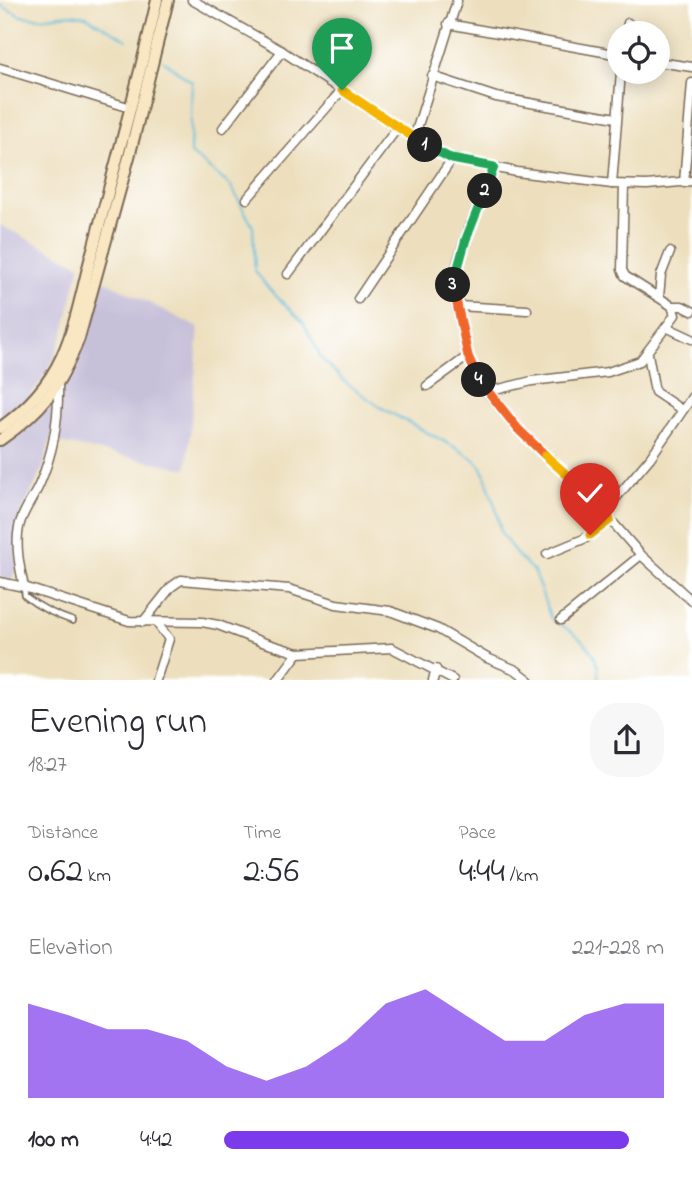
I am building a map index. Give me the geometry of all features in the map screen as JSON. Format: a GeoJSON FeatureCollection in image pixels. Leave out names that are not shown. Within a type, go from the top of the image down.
{"type":"FeatureCollection","features":[{"type":"Feature","properties":{"kind":"street"},"geometry":{"type":"LineString","coordinates":[[0,428],[22,413],[36,399],[57,365],[70,335],[157,0]]}},
{"type":"Feature","properties":{"kind":"street"},"geometry":{"type":"LineString","coordinates":[[0,440],[35,413],[70,361],[79,338],[129,157],[168,0]]}},
{"type":"Feature","properties":{"kind":"street"},"geometry":{"type":"LineString","coordinates":[[192,0],[282,51],[414,138],[452,159],[567,180],[624,185],[688,182],[692,83]]}},
{"type":"Feature","properties":{"kind":"street"},"geometry":{"type":"LineString","coordinates":[[414,138],[457,1]]}},
{"type":"Feature","properties":{"kind":"street"},"geometry":{"type":"LineString","coordinates":[[448,24],[607,53]]}},
{"type":"Feature","properties":{"kind":"street"},"geometry":{"type":"LineString","coordinates":[[223,128],[282,51]]}},
{"type":"Feature","properties":{"kind":"street"},"geometry":{"type":"LineString","coordinates":[[670,64],[692,67]]}},
{"type":"Feature","properties":{"kind":"street"},"geometry":{"type":"LineString","coordinates":[[0,68],[131,108]]}},
{"type":"Feature","properties":{"kind":"street"},"geometry":{"type":"LineString","coordinates":[[432,76],[496,97],[616,118]]}},
{"type":"Feature","properties":{"kind":"street"},"geometry":{"type":"LineString","coordinates":[[612,184],[620,84]]}},
{"type":"Feature","properties":{"kind":"street"},"geometry":{"type":"LineString","coordinates":[[247,199],[342,90]]}},
{"type":"Feature","properties":{"kind":"street"},"geometry":{"type":"LineString","coordinates":[[288,274],[398,127]]}},
{"type":"Feature","properties":{"kind":"street"},"geometry":{"type":"LineString","coordinates":[[358,299],[452,159]]}},
{"type":"Feature","properties":{"kind":"street"},"geometry":{"type":"LineString","coordinates":[[494,167],[466,239],[453,282],[468,356],[487,392],[518,429],[604,512],[641,555],[692,601]]}},
{"type":"Feature","properties":{"kind":"street"},"geometry":{"type":"LineString","coordinates":[[624,185],[622,270],[625,276],[672,306],[682,306],[692,311]]}},
{"type":"Feature","properties":{"kind":"street"},"geometry":{"type":"LineString","coordinates":[[659,298],[661,275],[670,252]]}},
{"type":"Feature","properties":{"kind":"street"},"geometry":{"type":"LineString","coordinates":[[458,306],[527,310]]}},
{"type":"Feature","properties":{"kind":"street"},"geometry":{"type":"LineString","coordinates":[[487,392],[532,381],[608,372],[640,361],[648,354],[675,315],[672,306]]}},
{"type":"Feature","properties":{"kind":"street"},"geometry":{"type":"LineString","coordinates":[[666,327],[692,339]]}},
{"type":"Feature","properties":{"kind":"street"},"geometry":{"type":"LineString","coordinates":[[648,354],[655,392],[682,410]]}},
{"type":"Feature","properties":{"kind":"street"},"geometry":{"type":"LineString","coordinates":[[427,386],[468,356]]}},
{"type":"Feature","properties":{"kind":"street"},"geometry":{"type":"LineString","coordinates":[[24,587],[18,533],[22,516],[41,481],[49,456],[59,408],[57,365]]}},
{"type":"Feature","properties":{"kind":"street"},"geometry":{"type":"LineString","coordinates":[[604,512],[650,458],[692,397]]}},
{"type":"Feature","properties":{"kind":"street"},"geometry":{"type":"LineString","coordinates":[[547,554],[586,538],[610,520]]}},
{"type":"Feature","properties":{"kind":"street"},"geometry":{"type":"LineString","coordinates":[[561,620],[641,555]]}},
{"type":"Feature","properties":{"kind":"street"},"geometry":{"type":"LineString","coordinates":[[143,622],[171,587],[181,580],[289,589],[336,604],[378,609],[415,619],[516,670],[529,680]]}},
{"type":"Feature","properties":{"kind":"street"},"geometry":{"type":"LineString","coordinates":[[0,582],[24,587],[129,621],[210,623],[298,653],[385,647],[436,669],[453,680]]}},
{"type":"Feature","properties":{"kind":"street"},"geometry":{"type":"LineString","coordinates":[[156,622],[169,639],[156,680]]}},
{"type":"Feature","properties":{"kind":"street"},"geometry":{"type":"LineString","coordinates":[[278,680],[298,653]]}},
{"type":"Feature","properties":{"kind":"street"},"geometry":{"type":"LineString","coordinates":[[433,680],[436,669]]}},
{"type":"Feature","properties":{"kind":"lane"},"geometry":{"type":"LineString","coordinates":[[24,587],[25,596],[34,604],[51,614],[73,621]]}},
{"type":"Feature","properties":{"kind":"shaded area"},"geometry":{"type":"Polygon","coordinates":[[[0,225],[80,265],[64,332],[53,361],[39,385],[20,407],[0,424],[0,225]]]}},
{"type":"Feature","properties":{"kind":"shaded area"},"geometry":{"type":"Polygon","coordinates":[[[100,278],[199,328],[187,469],[50,441],[44,465],[21,514],[17,568],[11,580],[0,579],[0,449],[37,420],[56,399],[75,366],[100,278]]]}},
{"type":"Feature","properties":{"kind":"waterway"},"geometry":{"type":"LineString","coordinates":[[0,5],[21,16],[86,16],[127,40]]}},
{"type":"Feature","properties":{"kind":"waterway"},"geometry":{"type":"LineString","coordinates":[[163,60],[192,82],[190,153],[231,186],[253,227],[255,271],[269,289],[303,322],[322,359],[345,382],[380,407],[458,449],[482,467],[501,533],[516,554],[534,572],[551,619],[577,636],[591,651],[596,660],[598,680]]}},
{"type":"Feature","properties":{"kind":"route"},"geometry":{"type":"LineString","coordinates":[[342,90],[433,150],[452,159],[494,167],[466,239],[453,282],[468,356],[487,392],[518,429],[589,495],[610,520],[590,535]]}}]}
